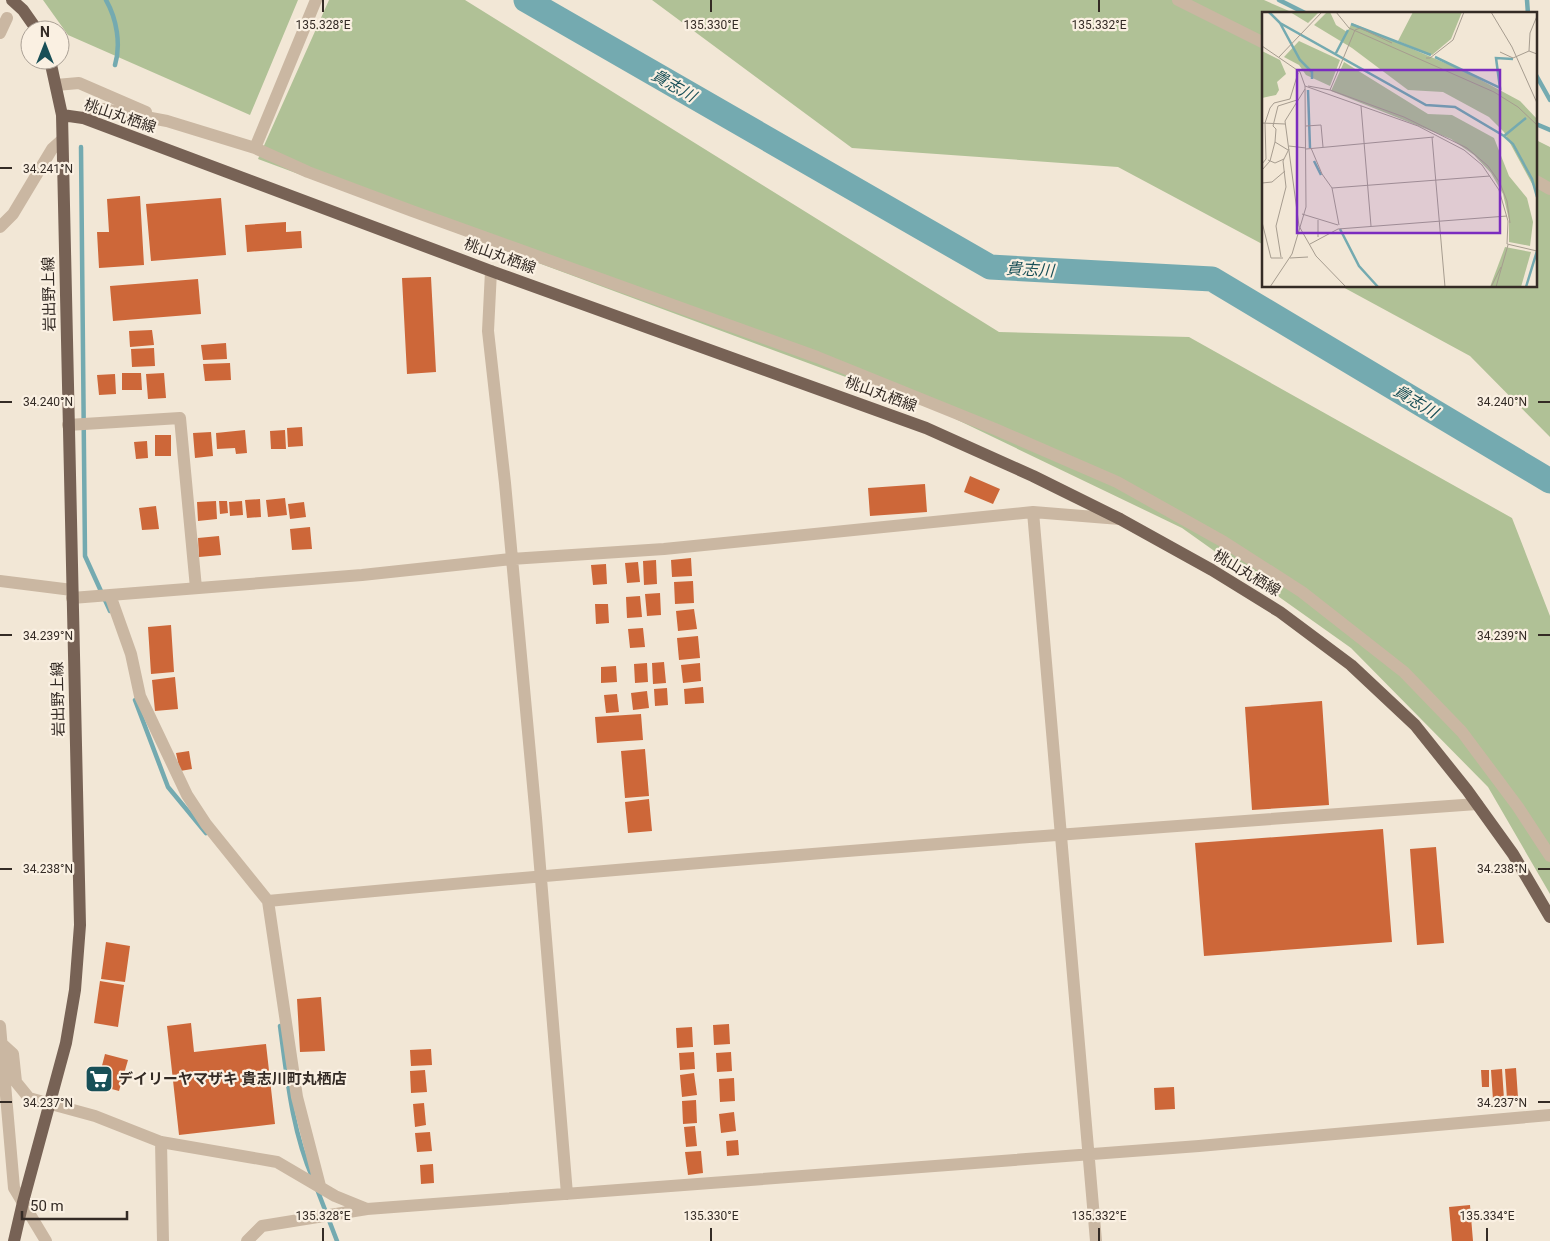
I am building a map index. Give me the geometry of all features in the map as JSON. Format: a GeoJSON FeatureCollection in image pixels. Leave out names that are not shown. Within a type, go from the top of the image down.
{"type":"FeatureCollection","features":[{"type":"Feature","properties":{"kind":"main road"},"geometry":{"type":"LineString","coordinates":[[12,0],[30,20]]}},
{"type":"Feature","properties":{"kind":"main road","name":"岩出野上線"},"geometry":{"type":"LineString","coordinates":[[14,1241],[66,1043],[75,990],[80,925],[62,116],[52,70]]}},
{"type":"Feature","properties":{"kind":"main road","name":"桃山丸栖線"},"geometry":{"type":"LineString","coordinates":[[62,116],[83,118],[491,271],[926,428],[1034,476],[1120,519],[1280,612],[1351,665],[1415,725],[1477,804],[1512,854],[1550,917]]}},
{"type":"Feature","properties":{"kind":"street"},"geometry":{"type":"LineString","coordinates":[[255,148],[316,0]]}},
{"type":"Feature","properties":{"kind":"street"},"geometry":{"type":"LineString","coordinates":[[1178,0],[1262,42]]}},
{"type":"Feature","properties":{"kind":"street"},"geometry":{"type":"LineString","coordinates":[[0,33],[7,18]]}},
{"type":"Feature","properties":{"kind":"street"},"geometry":{"type":"LineString","coordinates":[[56,85],[79,82],[166,121]]}},
{"type":"Feature","properties":{"kind":"street"},"geometry":{"type":"LineString","coordinates":[[83,118],[103,109],[166,121],[255,148],[308,172],[404,208],[817,357],[995,429],[1117,482],[1224,542],[1302,592],[1404,672],[1462,732],[1518,807],[1550,856]]}},
{"type":"Feature","properties":{"kind":"street"},"geometry":{"type":"LineString","coordinates":[[0,226],[13,214],[52,149],[62,140]]}},
{"type":"Feature","properties":{"kind":"street"},"geometry":{"type":"LineString","coordinates":[[1538,182],[1550,189]]}},
{"type":"Feature","properties":{"kind":"street"},"geometry":{"type":"LineString","coordinates":[[491,271],[488,331],[511,559],[567,1194]]}},
{"type":"Feature","properties":{"kind":"street"},"geometry":{"type":"LineString","coordinates":[[68,425],[180,418],[196,588]]}},
{"type":"Feature","properties":{"kind":"street"},"geometry":{"type":"LineString","coordinates":[[1033,512],[1096,1241]]}},
{"type":"Feature","properties":{"kind":"street"},"geometry":{"type":"LineString","coordinates":[[0,581],[72,594],[110,595],[362,575],[511,559],[664,549],[1033,512],[1120,519]]}},
{"type":"Feature","properties":{"kind":"street"},"geometry":{"type":"LineString","coordinates":[[110,595],[131,654],[140,696],[188,795],[206,824],[268,901],[297,1098],[320,1186]]}},
{"type":"Feature","properties":{"kind":"street"},"geometry":{"type":"LineString","coordinates":[[268,901],[540,876],[1061,834],[1477,804]]}},
{"type":"Feature","properties":{"kind":"street"},"geometry":{"type":"LineString","coordinates":[[0,1026],[14,1188],[46,1241]]}},
{"type":"Feature","properties":{"kind":"street"},"geometry":{"type":"LineString","coordinates":[[2,1044],[13,1054],[16,1082],[29,1098],[50,1102],[95,1116],[161,1142],[277,1162],[367,1209]]}},
{"type":"Feature","properties":{"kind":"street"},"geometry":{"type":"LineString","coordinates":[[247,1241],[262,1226],[367,1209],[1089,1154],[1550,1115]]}},
{"type":"Feature","properties":{"kind":"street"},"geometry":{"type":"LineString","coordinates":[[161,1142],[163,1241]]}},
{"type":"Feature","properties":{"kind":"green space"},"geometry":{"type":"Polygon","coordinates":[[[43,0],[298,0],[250,115],[70,36],[70,20],[57,20],[43,0]]]}},
{"type":"Feature","properties":{"kind":"green space"},"geometry":{"type":"Polygon","coordinates":[[[329,0],[465,0],[999,332],[1189,337],[1512,518],[1550,616],[1550,894],[1488,787],[1351,648],[1182,528],[943,413],[258,159],[329,0]]]}},
{"type":"Feature","properties":{"kind":"green space"},"geometry":{"type":"Polygon","coordinates":[[[652,0],[1264,0],[1291,12],[1262,12],[1262,244],[1118,167],[852,148],[652,0]]]}},
{"type":"Feature","properties":{"kind":"green space"},"geometry":{"type":"Polygon","coordinates":[[[1538,141],[1550,147],[1550,437],[1470,356],[1345,288],[1538,288],[1538,141]]]}},
{"type":"Feature","properties":{"kind":"building"},"geometry":{"type":"Polygon","coordinates":[[[140,196],[144,265],[99,268],[97,232],[109,232],[107,199],[140,196]]]}},
{"type":"Feature","properties":{"kind":"building"},"geometry":{"type":"Polygon","coordinates":[[[221,198],[226,255],[151,261],[146,204],[221,198]]]}},
{"type":"Feature","properties":{"kind":"building"},"geometry":{"type":"Polygon","coordinates":[[[286,222],[286,232],[301,231],[302,248],[247,252],[245,225],[286,222]]]}},
{"type":"Feature","properties":{"kind":"building"},"geometry":{"type":"Polygon","coordinates":[[[431,277],[436,372],[407,374],[402,278],[431,277]]]}},
{"type":"Feature","properties":{"kind":"building"},"geometry":{"type":"Polygon","coordinates":[[[198,279],[201,314],[113,321],[110,286],[198,279]]]}},
{"type":"Feature","properties":{"kind":"building"},"geometry":{"type":"Polygon","coordinates":[[[152,330],[154,345],[130,347],[129,331],[152,330]]]}},
{"type":"Feature","properties":{"kind":"building"},"geometry":{"type":"Polygon","coordinates":[[[226,343],[227,359],[203,360],[201,345],[226,343]]]}},
{"type":"Feature","properties":{"kind":"building"},"geometry":{"type":"Polygon","coordinates":[[[154,348],[155,366],[132,367],[131,349],[154,348]]]}},
{"type":"Feature","properties":{"kind":"building"},"geometry":{"type":"Polygon","coordinates":[[[230,363],[231,380],[205,381],[203,364],[230,363]]]}},
{"type":"Feature","properties":{"kind":"building"},"geometry":{"type":"Polygon","coordinates":[[[122,373],[141,373],[142,390],[122,390],[122,373]]]}},
{"type":"Feature","properties":{"kind":"building"},"geometry":{"type":"Polygon","coordinates":[[[164,373],[166,398],[148,399],[146,374],[164,373]]]}},
{"type":"Feature","properties":{"kind":"building"},"geometry":{"type":"Polygon","coordinates":[[[115,374],[116,394],[99,395],[97,375],[115,374]]]}},
{"type":"Feature","properties":{"kind":"building"},"geometry":{"type":"Polygon","coordinates":[[[302,427],[303,446],[288,447],[287,428],[302,427]]]}},
{"type":"Feature","properties":{"kind":"building"},"geometry":{"type":"Polygon","coordinates":[[[245,430],[247,453],[236,454],[235,448],[217,449],[216,433],[245,430]]]}},
{"type":"Feature","properties":{"kind":"building"},"geometry":{"type":"Polygon","coordinates":[[[285,430],[286,449],[271,449],[270,431],[285,430]]]}},
{"type":"Feature","properties":{"kind":"building"},"geometry":{"type":"Polygon","coordinates":[[[211,432],[213,456],[195,458],[193,433],[211,432]]]}},
{"type":"Feature","properties":{"kind":"building"},"geometry":{"type":"Polygon","coordinates":[[[155,435],[171,435],[171,456],[155,456],[155,435]]]}},
{"type":"Feature","properties":{"kind":"building"},"geometry":{"type":"Polygon","coordinates":[[[147,441],[148,458],[136,459],[134,442],[147,441]]]}},
{"type":"Feature","properties":{"kind":"building"},"geometry":{"type":"Polygon","coordinates":[[[970,476],[1000,489],[993,504],[964,492],[970,476]]]}},
{"type":"Feature","properties":{"kind":"building"},"geometry":{"type":"Polygon","coordinates":[[[925,484],[927,512],[870,516],[868,488],[925,484]]]}},
{"type":"Feature","properties":{"kind":"building"},"geometry":{"type":"Polygon","coordinates":[[[285,498],[287,515],[268,517],[266,500],[285,498]]]}},
{"type":"Feature","properties":{"kind":"building"},"geometry":{"type":"Polygon","coordinates":[[[260,499],[261,517],[247,518],[245,500],[260,499]]]}},
{"type":"Feature","properties":{"kind":"building"},"geometry":{"type":"Polygon","coordinates":[[[216,501],[217,519],[198,521],[197,502],[216,501]]]}},
{"type":"Feature","properties":{"kind":"building"},"geometry":{"type":"Polygon","coordinates":[[[219,501],[227,501],[228,513],[220,514],[219,501]]]}},
{"type":"Feature","properties":{"kind":"building"},"geometry":{"type":"Polygon","coordinates":[[[242,501],[243,515],[230,516],[229,502],[242,501]]]}},
{"type":"Feature","properties":{"kind":"building"},"geometry":{"type":"Polygon","coordinates":[[[304,502],[306,517],[290,519],[288,504],[304,502]]]}},
{"type":"Feature","properties":{"kind":"building"},"geometry":{"type":"Polygon","coordinates":[[[156,506],[159,529],[142,530],[139,508],[156,506]]]}},
{"type":"Feature","properties":{"kind":"building"},"geometry":{"type":"Polygon","coordinates":[[[310,527],[312,549],[292,550],[290,529],[310,527]]]}},
{"type":"Feature","properties":{"kind":"building"},"geometry":{"type":"Polygon","coordinates":[[[219,536],[221,555],[199,557],[198,538],[219,536]]]}},
{"type":"Feature","properties":{"kind":"building"},"geometry":{"type":"Polygon","coordinates":[[[691,558],[692,576],[672,577],[671,560],[691,558]]]}},
{"type":"Feature","properties":{"kind":"building"},"geometry":{"type":"Polygon","coordinates":[[[656,560],[657,584],[644,585],[643,561],[656,560]]]}},
{"type":"Feature","properties":{"kind":"building"},"geometry":{"type":"Polygon","coordinates":[[[638,562],[640,582],[627,583],[625,563],[638,562]]]}},
{"type":"Feature","properties":{"kind":"building"},"geometry":{"type":"Polygon","coordinates":[[[606,564],[607,584],[593,585],[591,565],[606,564]]]}},
{"type":"Feature","properties":{"kind":"building"},"geometry":{"type":"Polygon","coordinates":[[[693,581],[694,603],[675,604],[674,582],[693,581]]]}},
{"type":"Feature","properties":{"kind":"building"},"geometry":{"type":"Polygon","coordinates":[[[660,593],[661,615],[647,616],[645,594],[660,593]]]}},
{"type":"Feature","properties":{"kind":"building"},"geometry":{"type":"Polygon","coordinates":[[[640,596],[642,617],[627,618],[626,597],[640,596]]]}},
{"type":"Feature","properties":{"kind":"building"},"geometry":{"type":"Polygon","coordinates":[[[595,604],[608,604],[609,623],[596,624],[595,604]]]}},
{"type":"Feature","properties":{"kind":"building"},"geometry":{"type":"Polygon","coordinates":[[[694,609],[697,629],[678,631],[676,611],[694,609]]]}},
{"type":"Feature","properties":{"kind":"building"},"geometry":{"type":"Polygon","coordinates":[[[171,625],[174,672],[151,674],[148,627],[171,625]]]}},
{"type":"Feature","properties":{"kind":"building"},"geometry":{"type":"Polygon","coordinates":[[[643,628],[645,647],[630,648],[628,629],[643,628]]]}},
{"type":"Feature","properties":{"kind":"building"},"geometry":{"type":"Polygon","coordinates":[[[698,636],[700,658],[679,660],[677,638],[698,636]]]}},
{"type":"Feature","properties":{"kind":"building"},"geometry":{"type":"Polygon","coordinates":[[[664,662],[666,683],[653,684],[652,663],[664,662]]]}},
{"type":"Feature","properties":{"kind":"building"},"geometry":{"type":"Polygon","coordinates":[[[647,663],[648,682],[635,683],[634,664],[647,663]]]}},
{"type":"Feature","properties":{"kind":"building"},"geometry":{"type":"Polygon","coordinates":[[[700,663],[701,681],[683,683],[681,665],[700,663]]]}},
{"type":"Feature","properties":{"kind":"building"},"geometry":{"type":"Polygon","coordinates":[[[616,666],[617,682],[601,683],[601,667],[616,666]]]}},
{"type":"Feature","properties":{"kind":"building"},"geometry":{"type":"Polygon","coordinates":[[[175,677],[178,709],[155,711],[152,680],[175,677]]]}},
{"type":"Feature","properties":{"kind":"building"},"geometry":{"type":"Polygon","coordinates":[[[703,687],[704,703],[685,704],[684,689],[703,687]]]}},
{"type":"Feature","properties":{"kind":"building"},"geometry":{"type":"Polygon","coordinates":[[[667,688],[668,705],[655,706],[654,689],[667,688]]]}},
{"type":"Feature","properties":{"kind":"building"},"geometry":{"type":"Polygon","coordinates":[[[647,691],[649,708],[633,710],[631,693],[647,691]]]}},
{"type":"Feature","properties":{"kind":"building"},"geometry":{"type":"Polygon","coordinates":[[[617,694],[619,712],[606,713],[604,695],[617,694]]]}},
{"type":"Feature","properties":{"kind":"building"},"geometry":{"type":"Polygon","coordinates":[[[1322,701],[1329,805],[1252,810],[1245,707],[1322,701]]]}},
{"type":"Feature","properties":{"kind":"building"},"geometry":{"type":"Polygon","coordinates":[[[641,714],[643,740],[597,743],[595,717],[641,714]]]}},
{"type":"Feature","properties":{"kind":"building"},"geometry":{"type":"Polygon","coordinates":[[[645,749],[649,796],[625,798],[621,751],[645,749]]]}},
{"type":"Feature","properties":{"kind":"building"},"geometry":{"type":"Polygon","coordinates":[[[189,751],[192,769],[180,771],[176,753],[189,751]]]}},
{"type":"Feature","properties":{"kind":"building"},"geometry":{"type":"Polygon","coordinates":[[[649,799],[652,831],[628,833],[625,802],[649,799]]]}},
{"type":"Feature","properties":{"kind":"building"},"geometry":{"type":"Polygon","coordinates":[[[1383,829],[1392,942],[1204,956],[1195,843],[1383,829]]]}},
{"type":"Feature","properties":{"kind":"building"},"geometry":{"type":"Polygon","coordinates":[[[1436,847],[1444,943],[1417,945],[1410,849],[1436,847]]]}},
{"type":"Feature","properties":{"kind":"building"},"geometry":{"type":"Polygon","coordinates":[[[106,942],[130,946],[125,982],[101,979],[106,942]]]}},
{"type":"Feature","properties":{"kind":"building"},"geometry":{"type":"Polygon","coordinates":[[[100,981],[124,985],[118,1027],[94,1023],[100,981]]]}},
{"type":"Feature","properties":{"kind":"building"},"geometry":{"type":"Polygon","coordinates":[[[321,997],[325,1051],[300,1052],[297,999],[321,997]]]}},
{"type":"Feature","properties":{"kind":"building"},"geometry":{"type":"Polygon","coordinates":[[[191,1023],[194,1052],[266,1044],[275,1124],[179,1135],[167,1026],[191,1023]]]}},
{"type":"Feature","properties":{"kind":"building"},"geometry":{"type":"Polygon","coordinates":[[[729,1024],[730,1044],[714,1045],[713,1025],[729,1024]]]}},
{"type":"Feature","properties":{"kind":"building"},"geometry":{"type":"Polygon","coordinates":[[[692,1027],[693,1047],[677,1048],[676,1028],[692,1027]]]}},
{"type":"Feature","properties":{"kind":"building"},"geometry":{"type":"Polygon","coordinates":[[[431,1049],[432,1065],[411,1066],[410,1050],[431,1049]]]}},
{"type":"Feature","properties":{"kind":"building"},"geometry":{"type":"Polygon","coordinates":[[[694,1052],[695,1069],[680,1070],[679,1053],[694,1052]]]}},
{"type":"Feature","properties":{"kind":"building"},"geometry":{"type":"Polygon","coordinates":[[[731,1052],[732,1071],[717,1072],[716,1053],[731,1052]]]}},
{"type":"Feature","properties":{"kind":"building"},"geometry":{"type":"Polygon","coordinates":[[[105,1054],[128,1060],[119,1091],[97,1085],[105,1054]]]}},
{"type":"Feature","properties":{"kind":"building"},"geometry":{"type":"Polygon","coordinates":[[[1516,1068],[1518,1098],[1507,1099],[1505,1069],[1516,1068]]]}},
{"type":"Feature","properties":{"kind":"building"},"geometry":{"type":"Polygon","coordinates":[[[1502,1069],[1504,1099],[1493,1100],[1491,1070],[1502,1069]]]}},
{"type":"Feature","properties":{"kind":"building"},"geometry":{"type":"Polygon","coordinates":[[[425,1070],[427,1092],[411,1093],[410,1071],[425,1070]]]}},
{"type":"Feature","properties":{"kind":"building"},"geometry":{"type":"Polygon","coordinates":[[[1481,1070],[1489,1070],[1489,1087],[1482,1087],[1481,1070]]]}},
{"type":"Feature","properties":{"kind":"building"},"geometry":{"type":"Polygon","coordinates":[[[694,1073],[697,1095],[682,1097],[680,1075],[694,1073]]]}},
{"type":"Feature","properties":{"kind":"building"},"geometry":{"type":"Polygon","coordinates":[[[734,1078],[735,1101],[720,1102],[719,1079],[734,1078]]]}},
{"type":"Feature","properties":{"kind":"building"},"geometry":{"type":"Polygon","coordinates":[[[1174,1087],[1175,1109],[1155,1110],[1154,1088],[1174,1087]]]}},
{"type":"Feature","properties":{"kind":"building"},"geometry":{"type":"Polygon","coordinates":[[[696,1100],[697,1123],[683,1124],[682,1101],[696,1100]]]}},
{"type":"Feature","properties":{"kind":"building"},"geometry":{"type":"Polygon","coordinates":[[[424,1103],[426,1125],[415,1127],[413,1104],[424,1103]]]}},
{"type":"Feature","properties":{"kind":"building"},"geometry":{"type":"Polygon","coordinates":[[[734,1112],[736,1131],[721,1133],[719,1114],[734,1112]]]}},
{"type":"Feature","properties":{"kind":"building"},"geometry":{"type":"Polygon","coordinates":[[[695,1126],[697,1146],[686,1147],[684,1127],[695,1126]]]}},
{"type":"Feature","properties":{"kind":"building"},"geometry":{"type":"Polygon","coordinates":[[[430,1132],[432,1151],[417,1152],[415,1133],[430,1132]]]}},
{"type":"Feature","properties":{"kind":"building"},"geometry":{"type":"Polygon","coordinates":[[[738,1140],[739,1155],[727,1156],[726,1141],[738,1140]]]}},
{"type":"Feature","properties":{"kind":"building"},"geometry":{"type":"Polygon","coordinates":[[[701,1151],[703,1173],[688,1175],[685,1152],[701,1151]]]}},
{"type":"Feature","properties":{"kind":"building"},"geometry":{"type":"Polygon","coordinates":[[[433,1164],[434,1183],[421,1184],[420,1165],[433,1164]]]}},
{"type":"Feature","properties":{"kind":"building"},"geometry":{"type":"Polygon","coordinates":[[[1470,1205],[1473,1241],[1452,1241],[1449,1207],[1470,1205]]]}},
{"type":"Feature","properties":{"kind":"waterway"},"geometry":{"type":"LineString","coordinates":[[106,0],[113,15],[117,32],[118,49],[115,65]]}},
{"type":"Feature","properties":{"kind":"waterway","name":"貴志川"},"geometry":{"type":"LineString","coordinates":[[526,0],[990,267],[1212,279],[1550,481]]}},
{"type":"Feature","properties":{"kind":"waterway"},"geometry":{"type":"LineString","coordinates":[[1279,0],[1303,12]]}},
{"type":"Feature","properties":{"kind":"waterway"},"geometry":{"type":"LineString","coordinates":[[1527,0],[1528,12]]}},
{"type":"Feature","properties":{"kind":"waterway"},"geometry":{"type":"LineString","coordinates":[[1538,79],[1550,100]]}},
{"type":"Feature","properties":{"kind":"waterway"},"geometry":{"type":"LineString","coordinates":[[1538,125],[1550,130]]}},
{"type":"Feature","properties":{"kind":"waterway"},"geometry":{"type":"LineString","coordinates":[[81,147],[85,556],[110,611]]}},
{"type":"Feature","properties":{"kind":"waterway"},"geometry":{"type":"LineString","coordinates":[[135,700],[168,787],[206,833]]}},
{"type":"Feature","properties":{"kind":"waterway"},"geometry":{"type":"LineString","coordinates":[[280,1026],[295,1123],[313,1179]]}},
{"type":"Feature","properties":{"kind":"waterway"},"geometry":{"type":"LineString","coordinates":[[317,1189],[337,1241]]}},
{"type":"Feature","properties":{"kind":"place","name":"デイリーヤマザキ 貴志川町丸栖店"},"geometry":{"type":"Point","coordinates":[99,1079]}}]}
